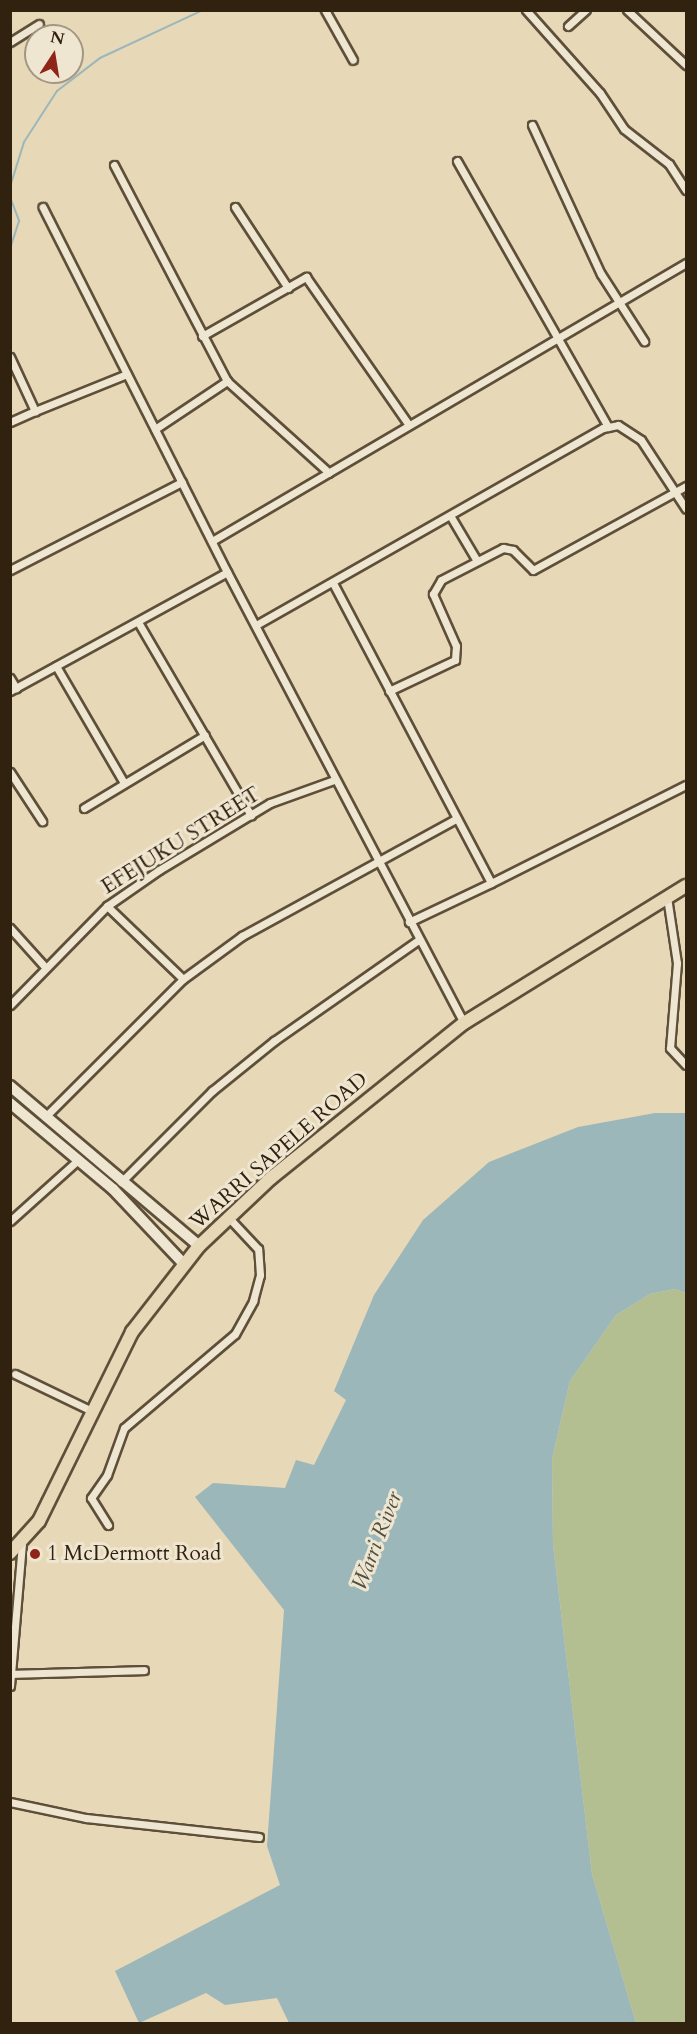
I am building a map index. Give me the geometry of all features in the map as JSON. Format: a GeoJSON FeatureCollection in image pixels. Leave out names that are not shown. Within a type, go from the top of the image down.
{"type":"FeatureCollection","features":[{"type":"Feature","properties":{"kind":"highway","name":"WARRI SAPELE ROAD"},"geometry":{"type":"LineString","coordinates":[[10,1553],[22,1544],[39,1521],[132,1332],[199,1246],[279,1171],[464,1023],[667,895],[687,886]]}},
{"type":"Feature","properties":{"kind":"main road"},"geometry":{"type":"LineString","coordinates":[[10,1086],[120,1183],[199,1246]]}},
{"type":"Feature","properties":{"kind":"main road"},"geometry":{"type":"LineString","coordinates":[[10,1102],[154,1228],[184,1264]]}},
{"type":"Feature","properties":{"kind":"street"},"geometry":{"type":"LineString","coordinates":[[325,10],[353,60]]}},
{"type":"Feature","properties":{"kind":"street"},"geometry":{"type":"LineString","coordinates":[[526,10],[600,93],[624,129],[669,164],[687,190]]}},
{"type":"Feature","properties":{"kind":"street"},"geometry":{"type":"LineString","coordinates":[[568,26],[586,10]]}},
{"type":"Feature","properties":{"kind":"street"},"geometry":{"type":"LineString","coordinates":[[627,10],[687,65]]}},
{"type":"Feature","properties":{"kind":"street"},"geometry":{"type":"LineString","coordinates":[[10,42],[24,33]]}},
{"type":"Feature","properties":{"kind":"street"},"geometry":{"type":"LineString","coordinates":[[532,125],[616,300],[644,341]]}},
{"type":"Feature","properties":{"kind":"street"},"geometry":{"type":"LineString","coordinates":[[457,161],[558,335],[608,427]]}},
{"type":"Feature","properties":{"kind":"street"},"geometry":{"type":"LineString","coordinates":[[114,165],[227,381],[329,473]]}},
{"type":"Feature","properties":{"kind":"street"},"geometry":{"type":"LineString","coordinates":[[43,207],[334,780],[464,1023]]}},
{"type":"Feature","properties":{"kind":"street"},"geometry":{"type":"LineString","coordinates":[[235,207],[288,288]]}},
{"type":"Feature","properties":{"kind":"street"},"geometry":{"type":"LineString","coordinates":[[212,541],[410,425],[616,300],[687,263]]}},
{"type":"Feature","properties":{"kind":"street"},"geometry":{"type":"LineString","coordinates":[[202,336],[288,288],[303,277],[312,281],[410,425]]}},
{"type":"Feature","properties":{"kind":"street"},"geometry":{"type":"LineString","coordinates":[[10,357],[36,411]]}},
{"type":"Feature","properties":{"kind":"street"},"geometry":{"type":"LineString","coordinates":[[10,422],[127,375]]}},
{"type":"Feature","properties":{"kind":"street"},"geometry":{"type":"LineString","coordinates":[[155,429],[227,381]]}},
{"type":"Feature","properties":{"kind":"street"},"geometry":{"type":"LineString","coordinates":[[255,625],[608,427],[631,430],[641,440],[687,509]]}},
{"type":"Feature","properties":{"kind":"street"},"geometry":{"type":"LineString","coordinates":[[10,570],[182,482]]}},
{"type":"Feature","properties":{"kind":"street"},"geometry":{"type":"LineString","coordinates":[[389,691],[455,660],[456,646],[433,594],[441,580],[503,548],[513,550],[533,570],[677,494],[687,486]]}},
{"type":"Feature","properties":{"kind":"street"},"geometry":{"type":"LineString","coordinates":[[451,517],[477,561]]}},
{"type":"Feature","properties":{"kind":"street"},"geometry":{"type":"LineString","coordinates":[[10,678],[13,689],[227,572]]}},
{"type":"Feature","properties":{"kind":"street"},"geometry":{"type":"LineString","coordinates":[[333,583],[491,883]]}},
{"type":"Feature","properties":{"kind":"street"},"geometry":{"type":"LineString","coordinates":[[138,621],[250,815]]}},
{"type":"Feature","properties":{"kind":"street"},"geometry":{"type":"LineString","coordinates":[[56,666],[123,781]]}},
{"type":"Feature","properties":{"kind":"street"},"geometry":{"type":"LineString","coordinates":[[84,808],[123,781],[205,735]]}},
{"type":"Feature","properties":{"kind":"street"},"geometry":{"type":"LineString","coordinates":[[10,772],[42,821]]}},
{"type":"Feature","properties":{"kind":"street","name":"EFEJUKU STREET"},"geometry":{"type":"LineString","coordinates":[[10,1005],[107,906],[250,815],[334,780]]}},
{"type":"Feature","properties":{"kind":"street"},"geometry":{"type":"LineString","coordinates":[[409,922],[687,785]]}},
{"type":"Feature","properties":{"kind":"street"},"geometry":{"type":"LineString","coordinates":[[45,1117],[183,979],[242,936],[456,819]]}},
{"type":"Feature","properties":{"kind":"street"},"geometry":{"type":"LineString","coordinates":[[667,895],[677,963],[670,1048],[687,1065]]}},
{"type":"Feature","properties":{"kind":"street"},"geometry":{"type":"LineString","coordinates":[[107,906],[183,979]]}},
{"type":"Feature","properties":{"kind":"street"},"geometry":{"type":"LineString","coordinates":[[10,928],[45,967]]}},
{"type":"Feature","properties":{"kind":"street"},"geometry":{"type":"LineString","coordinates":[[120,1183],[213,1091],[274,1041],[418,940]]}},
{"type":"Feature","properties":{"kind":"street"},"geometry":{"type":"LineString","coordinates":[[10,1221],[78,1160]]}},
{"type":"Feature","properties":{"kind":"street"},"geometry":{"type":"LineString","coordinates":[[108,1525],[91,1498],[112,1465],[124,1428],[235,1334],[253,1301],[260,1275],[258,1249],[230,1219]]}},
{"type":"Feature","properties":{"kind":"street"},"geometry":{"type":"LineString","coordinates":[[15,1374],[92,1411]]}},
{"type":"Feature","properties":{"kind":"street"},"geometry":{"type":"LineString","coordinates":[[10,1686],[22,1544]]}},
{"type":"Feature","properties":{"kind":"street"},"geometry":{"type":"LineString","coordinates":[[12,1674],[144,1670]]}},
{"type":"Feature","properties":{"kind":"street"},"geometry":{"type":"LineString","coordinates":[[10,1802],[86,1818],[259,1837]]}},
{"type":"Feature","properties":{"kind":"green space"},"geometry":{"type":"Polygon","coordinates":[[[675,1289],[686,1293],[686,2023],[636,2023],[592,1874],[553,1544],[552,1459],[570,1381],[616,1315],[650,1294],[675,1289]]]}},
{"type":"Feature","properties":{"kind":"water","name":"Warri River"},"geometry":{"type":"Polygon","coordinates":[[[655,1113],[686,1113],[686,1293],[675,1289],[650,1294],[616,1315],[570,1381],[552,1459],[553,1544],[592,1874],[636,2023],[289,2023],[277,1998],[225,2005],[206,1993],[139,2023],[115,1971],[280,1885],[267,1846],[284,1610],[195,1497],[213,1483],[285,1488],[296,1460],[314,1465],[346,1400],[334,1391],[374,1295],[423,1220],[489,1162],[578,1127],[655,1113]]]}},
{"type":"Feature","properties":{"kind":"waterway"},"geometry":{"type":"LineString","coordinates":[[10,187],[24,142],[57,91],[100,58],[203,10]]}},
{"type":"Feature","properties":{"kind":"waterway"},"geometry":{"type":"LineString","coordinates":[[10,197],[19,221],[10,249]]}},
{"type":"Feature","properties":{"kind":"place","name":"1 McDermott Road"},"geometry":{"type":"Point","coordinates":[35,1554]}}]}
